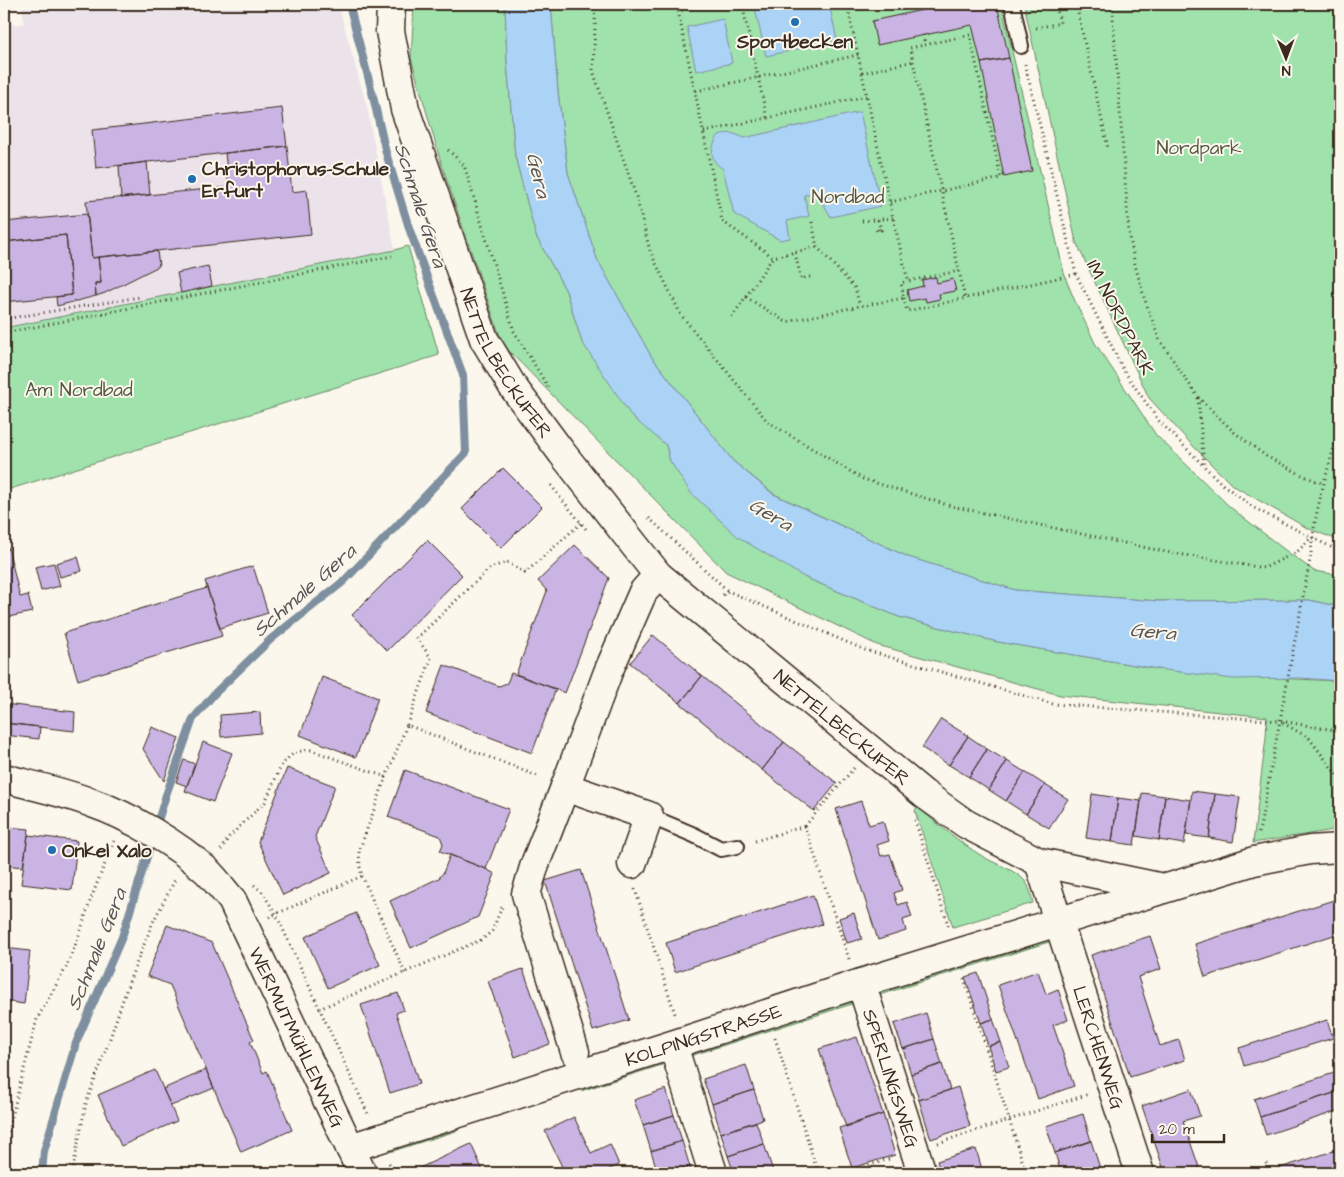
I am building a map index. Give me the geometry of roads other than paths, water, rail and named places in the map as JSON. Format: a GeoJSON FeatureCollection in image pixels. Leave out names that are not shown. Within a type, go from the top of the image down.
{"type":"FeatureCollection","features":[{"type":"Feature","properties":{"kind":"street","name":"NETTELBECKUFER"},"geometry":{"type":"LineString","coordinates":[[391,4],[390,31],[404,109],[484,339],[513,387],[562,453],[658,575],[924,794],[966,824],[1039,862],[1163,888]]}},
{"type":"Feature","properties":{"kind":"street"},"geometry":{"type":"LineString","coordinates":[[575,1052],[526,894],[535,864],[608,672],[643,592],[658,575]]}},
{"type":"Feature","properties":{"kind":"street","name":"WERMUTMÜHLENWEG"},"geometry":{"type":"LineString","coordinates":[[4,778],[68,795],[94,804],[134,822],[188,857],[232,900],[362,1173]]}},
{"type":"Feature","properties":{"kind":"street"},"geometry":{"type":"LineString","coordinates":[[565,787],[649,816],[632,864]]}},
{"type":"Feature","properties":{"kind":"street","name":"NETTELBECKUFER"},"geometry":{"type":"LineString","coordinates":[[1058,922],[1254,861],[1310,850],[1340,848]]}},
{"type":"Feature","properties":{"kind":"street"},"geometry":{"type":"LineString","coordinates":[[1039,862],[1058,922]]}},
{"type":"Feature","properties":{"kind":"street","name":"KOLPINGSTRASSE"},"geometry":{"type":"LineString","coordinates":[[350,1148],[859,983],[959,963],[1058,922]]}},
{"type":"Feature","properties":{"kind":"street","name":"LERCHENWEG"},"geometry":{"type":"LineString","coordinates":[[1058,922],[1140,1173]]}},
{"type":"Feature","properties":{"kind":"street","name":"SPERLINGSWEG"},"geometry":{"type":"LineString","coordinates":[[859,983],[918,1162]]}},
{"type":"Feature","properties":{"kind":"street"},"geometry":{"type":"LineString","coordinates":[[678,1043],[713,1173]]}},
{"type":"Feature","properties":{"kind":"lane"},"geometry":{"type":"LineString","coordinates":[[1012,4],[1021,46]]}},
{"type":"Feature","properties":{"kind":"lane"},"geometry":{"type":"LineString","coordinates":[[649,816],[721,849],[737,846]]}},
{"type":"Feature","properties":{"kind":"water","name":"Gera"},"geometry":{"type":"Polygon","coordinates":[[[505,4],[551,4],[558,92],[568,173],[597,259],[651,356],[733,461],[773,494],[908,557],[1015,590],[1158,601],[1309,600],[1340,607],[1340,681],[1302,678],[1233,679],[1158,669],[998,642],[899,617],[804,577],[738,537],[691,493],[670,461],[666,445],[632,417],[582,342],[566,291],[536,236],[515,156],[507,61],[505,4]]]}},
{"type":"Feature","properties":{"kind":"water","name":"Sportbecken"},"geometry":{"type":"Polygon","coordinates":[[[754,4],[829,4],[837,40],[766,56],[754,4]]]}},
{"type":"Feature","properties":{"kind":"water"},"geometry":{"type":"Polygon","coordinates":[[[723,19],[732,63],[696,71],[687,27],[723,19]]]}},
{"type":"Feature","properties":{"kind":"water"},"geometry":{"type":"Polygon","coordinates":[[[860,112],[881,206],[831,217],[817,193],[804,195],[809,216],[787,221],[790,238],[780,240],[734,214],[723,169],[714,160],[712,153],[719,135],[731,134],[744,138],[860,112]]]}},
{"type":"Feature","properties":{"kind":"waterway","name":"Schmale Gera"},"geometry":{"type":"LineString","coordinates":[[42,1173],[44,1151],[76,1043],[122,937],[166,795],[193,719],[214,694],[271,639],[344,581],[466,453],[463,375],[410,231],[386,153],[349,4]]}},
{"type":"Feature","properties":{"kind":"place","name":"Sportbecken"},"geometry":{"type":"Point","coordinates":[795,22]}},
{"type":"Feature","properties":{"kind":"place","name":"Christophorus-Schule Erfurt"},"geometry":{"type":"Point","coordinates":[192,179]}},
{"type":"Feature","properties":{"kind":"place","name":"Onkel Xalo"},"geometry":{"type":"Point","coordinates":[52,850]}},
{"type":"Feature","properties":{"kind":"park label","name":"Nordpark"},"geometry":{"type":"Point","coordinates":[1199,147]}},
{"type":"Feature","properties":{"kind":"park label","name":"Nordbad"},"geometry":{"type":"Point","coordinates":[848,196]}},
{"type":"Feature","properties":{"kind":"park label","name":"Am Nordbad"},"geometry":{"type":"Point","coordinates":[79,389]}}]}
